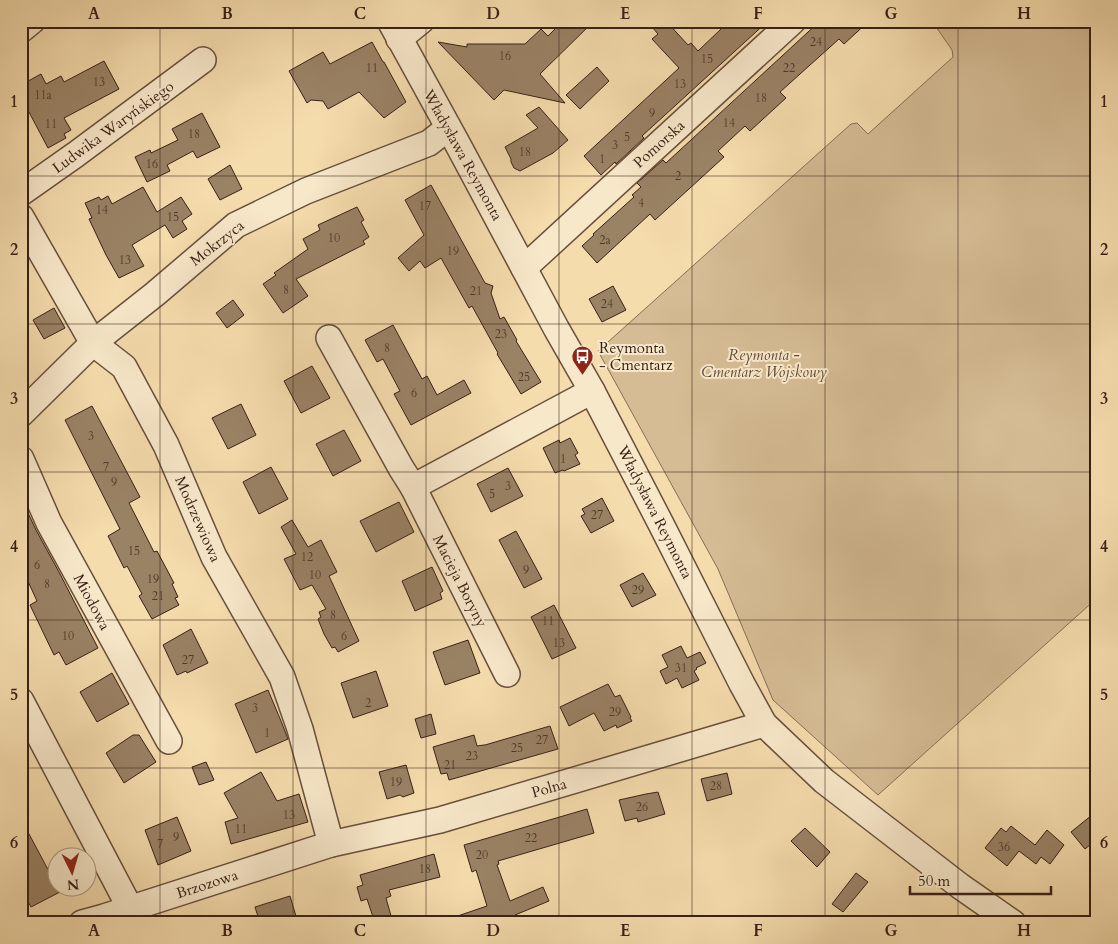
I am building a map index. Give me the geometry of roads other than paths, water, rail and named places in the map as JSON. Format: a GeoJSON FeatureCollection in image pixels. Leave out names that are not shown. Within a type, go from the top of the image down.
{"type":"FeatureCollection","features":[{"type":"Feature","properties":{"kind":"street"},"geometry":{"type":"LineString","coordinates":[[21,30],[32,21]]}},
{"type":"Feature","properties":{"kind":"street"},"geometry":{"type":"LineString","coordinates":[[394,30],[421,21]]}},
{"type":"Feature","properties":{"kind":"street","name":"Pomorska"},"geometry":{"type":"LineString","coordinates":[[524,268],[793,21]]}},
{"type":"Feature","properties":{"kind":"street","name":"Władysława Reymonta"},"geometry":{"type":"LineString","coordinates":[[394,30],[592,391],[764,724],[824,781],[960,886],[1013,923]]}},
{"type":"Feature","properties":{"kind":"street","name":"Ludwika Waryńskiego"},"geometry":{"type":"LineString","coordinates":[[21,193],[203,60]]}},
{"type":"Feature","properties":{"kind":"street","name":"Mokrzyca"},"geometry":{"type":"LineString","coordinates":[[21,414],[93,343],[155,294],[236,225],[306,191],[429,143],[448,128]]}},
{"type":"Feature","properties":{"kind":"street","name":"Modrzewiowa"},"geometry":{"type":"LineString","coordinates":[[21,217],[93,343],[124,367],[166,445],[214,557],[282,677],[300,729],[331,844]]}},
{"type":"Feature","properties":{"kind":"street","name":"Macieja Boryny"},"geometry":{"type":"LineString","coordinates":[[329,338],[413,487],[507,674]]}},
{"type":"Feature","properties":{"kind":"street"},"geometry":{"type":"LineString","coordinates":[[413,487],[592,391]]}},
{"type":"Feature","properties":{"kind":"street","name":"Miodowa"},"geometry":{"type":"LineString","coordinates":[[21,459],[49,523],[169,741]]}},
{"type":"Feature","properties":{"kind":"street"},"geometry":{"type":"LineString","coordinates":[[21,701],[130,908]]}},
{"type":"Feature","properties":{"kind":"street","name":"Polna"},"geometry":{"type":"LineString","coordinates":[[331,844],[440,820],[764,724]]}},
{"type":"Feature","properties":{"kind":"street","name":"Brzozowa"},"geometry":{"type":"LineString","coordinates":[[82,923],[331,844]]}},
{"type":"Feature","properties":{"kind":"place","name":"Reymonta - Cmentarz"},"geometry":{"type":"Point","coordinates":[583,376]}},
{"type":"Feature","properties":{"kind":"park label","name":"Reymonta - Cmentarz Wojskowy"},"geometry":{"type":"Point","coordinates":[764,364]}}]}
